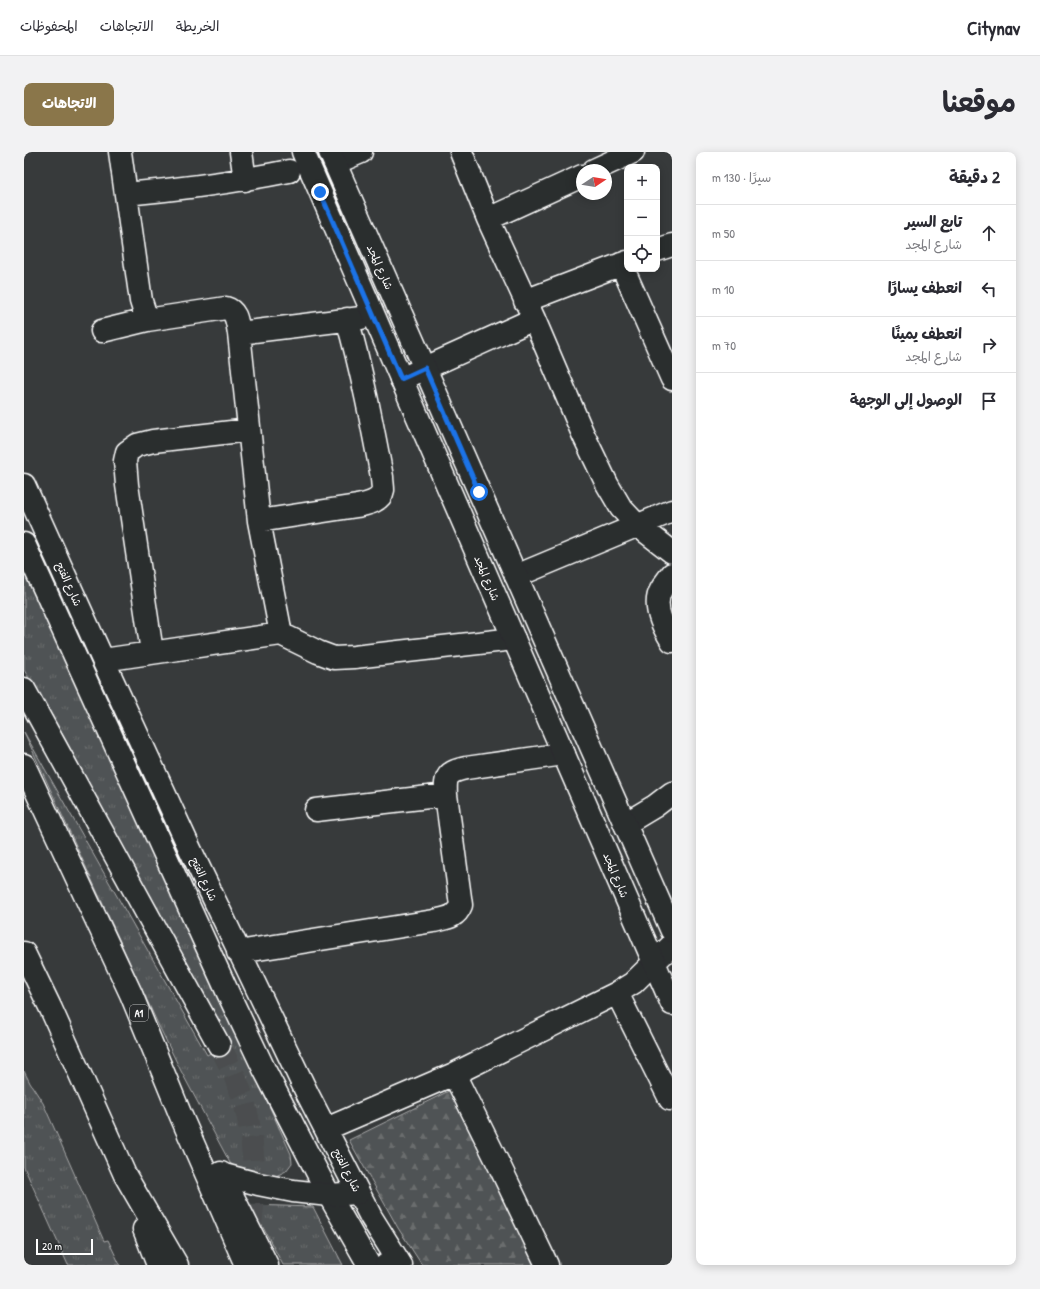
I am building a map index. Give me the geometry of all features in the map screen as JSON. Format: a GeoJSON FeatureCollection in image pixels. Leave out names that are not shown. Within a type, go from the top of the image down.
{"type":"FeatureCollection","features":[{"type":"Feature","properties":{"kind":"main road"},"geometry":{"type":"LineString","coordinates":[[120,152],[141,301],[147,320]]}},
{"type":"Feature","properties":{"kind":"main road"},"geometry":{"type":"LineString","coordinates":[[241,152],[245,180]]}},
{"type":"Feature","properties":{"kind":"main road","name":"شارع المجد"},"geometry":{"type":"LineString","coordinates":[[303,152],[672,1004]]}},
{"type":"Feature","properties":{"kind":"main road"},"geometry":{"type":"LineString","coordinates":[[332,157],[361,152]]}},
{"type":"Feature","properties":{"kind":"main road"},"geometry":{"type":"LineString","coordinates":[[461,152],[488,219],[530,310],[582,434],[607,484],[621,508],[637,525],[672,552]]}},
{"type":"Feature","properties":{"kind":"main road"},"geometry":{"type":"LineString","coordinates":[[607,164],[634,152]]}},
{"type":"Feature","properties":{"kind":"main road","name":"شارع المجد"},"geometry":{"type":"LineString","coordinates":[[332,157],[672,931]]}},
{"type":"Feature","properties":{"kind":"main road"},"geometry":{"type":"LineString","coordinates":[[126,194],[245,180],[289,171]]}},
{"type":"Feature","properties":{"kind":"main road"},"geometry":{"type":"LineString","coordinates":[[488,219],[576,179]]}},
{"type":"Feature","properties":{"kind":"main road"},"geometry":{"type":"LineString","coordinates":[[660,249],[672,245]]}},
{"type":"Feature","properties":{"kind":"main road"},"geometry":{"type":"LineString","coordinates":[[401,379],[425,368],[530,310],[624,263]]}},
{"type":"Feature","properties":{"kind":"main road"},"geometry":{"type":"LineString","coordinates":[[628,272],[672,379]]}},
{"type":"Feature","properties":{"kind":"main road"},"geometry":{"type":"LineString","coordinates":[[102,330],[147,320],[226,308],[234,312],[239,333],[259,521],[281,634]]}},
{"type":"Feature","properties":{"kind":"main road"},"geometry":{"type":"LineString","coordinates":[[239,333],[347,318],[374,317]]}},
{"type":"Feature","properties":{"kind":"main road"},"geometry":{"type":"LineString","coordinates":[[259,521],[356,506],[371,502],[380,496],[383,490],[382,477],[356,351],[347,318]]}},
{"type":"Feature","properties":{"kind":"main road"},"geometry":{"type":"LineString","coordinates":[[152,652],[127,479],[125,461],[127,452],[136,445],[153,441],[249,430]]}},
{"type":"Feature","properties":{"kind":"main road","name":"شارع الفتح"},"geometry":{"type":"LineString","coordinates":[[24,484],[103,660],[238,952],[308,1095],[394,1263]]}},
{"type":"Feature","properties":{"kind":"main road"},"geometry":{"type":"LineString","coordinates":[[516,576],[672,511]]}},
{"type":"Feature","properties":{"kind":"main road"},"geometry":{"type":"LineString","coordinates":[[24,544],[264,1069],[329,1195],[369,1265]]}},
{"type":"Feature","properties":{"kind":"main road"},"geometry":{"type":"LineString","coordinates":[[672,574],[660,591],[658,603],[660,616],[672,641]]}},
{"type":"Feature","properties":{"kind":"main road"},"geometry":{"type":"LineString","coordinates":[[103,660],[281,634],[334,658],[514,639]]}},
{"type":"Feature","properties":{"kind":"main road"},"geometry":{"type":"LineString","coordinates":[[24,689],[219,1045]]}},
{"type":"Feature","properties":{"kind":"main road"},"geometry":{"type":"LineString","coordinates":[[238,952],[451,917],[458,912],[460,905],[446,795],[445,783],[448,775],[454,771],[466,768],[564,754]]}},
{"type":"Feature","properties":{"kind":"main road","name":"A1"},"geometry":{"type":"LineString","coordinates":[[24,765],[131,994],[181,1116],[246,1265]]}},
{"type":"Feature","properties":{"kind":"main road"},"geometry":{"type":"LineString","coordinates":[[625,824],[655,806],[672,793]]}},
{"type":"Feature","properties":{"kind":"main road"},"geometry":{"type":"LineString","coordinates":[[316,810],[446,795]]}},
{"type":"Feature","properties":{"kind":"main road"},"geometry":{"type":"LineString","coordinates":[[326,1129],[454,1074],[617,993],[634,983],[672,945]]}},
{"type":"Feature","properties":{"kind":"main road"},"geometry":{"type":"LineString","coordinates":[[24,953],[51,1009],[125,1175],[158,1265]]}},
{"type":"Feature","properties":{"kind":"main road"},"geometry":{"type":"LineString","coordinates":[[617,993],[670,1100]]}},
{"type":"Feature","properties":{"kind":"main road"},"geometry":{"type":"LineString","coordinates":[[454,1074],[547,1265]]}},
{"type":"Feature","properties":{"kind":"main road"},"geometry":{"type":"LineString","coordinates":[[181,1116],[221,1174],[267,1265]]}},
{"type":"Feature","properties":{"kind":"main road"},"geometry":{"type":"LineString","coordinates":[[221,1174],[286,1190],[329,1195],[358,1193]]}},
{"type":"Feature","properties":{"kind":"main road"},"geometry":{"type":"LineString","coordinates":[[125,1175],[177,1265]]}},
{"type":"Feature","properties":{"kind":"green space"},"geometry":{"type":"Polygon","coordinates":[[[24,571],[291,1154],[292,1163],[286,1171],[274,1177],[246,1175],[230,1163],[181,1071],[157,1022],[24,732],[207,1055],[231,1042],[140,879],[64,737],[24,670],[24,571]]]}},
{"type":"Feature","properties":{"kind":"green space"},"geometry":{"type":"Polygon","coordinates":[[[24,1071],[43,1103],[104,1241],[108,1240],[120,1265],[68,1265],[24,1167],[24,1071]]]}},
{"type":"Feature","properties":{"kind":"green space"},"geometry":{"type":"Polygon","coordinates":[[[453,1089],[537,1265],[422,1265],[398,1228],[349,1140],[453,1089]]]}},
{"type":"Feature","properties":{"kind":"green space"},"geometry":{"type":"Polygon","coordinates":[[[251,1205],[313,1207],[343,1265],[283,1265],[251,1205]]]}},
{"type":"Feature","properties":{"kind":"tunnel"},"geometry":{"type":"LineString","coordinates":[[219,1045],[232,1070],[242,1095],[250,1130],[254,1168],[254,1188],[248,1242]]}},
{"type":"Feature","properties":{"kind":"route"},"geometry":{"type":"LineString","coordinates":[[320,192],[401,379],[425,368],[479,492]]}}]}
